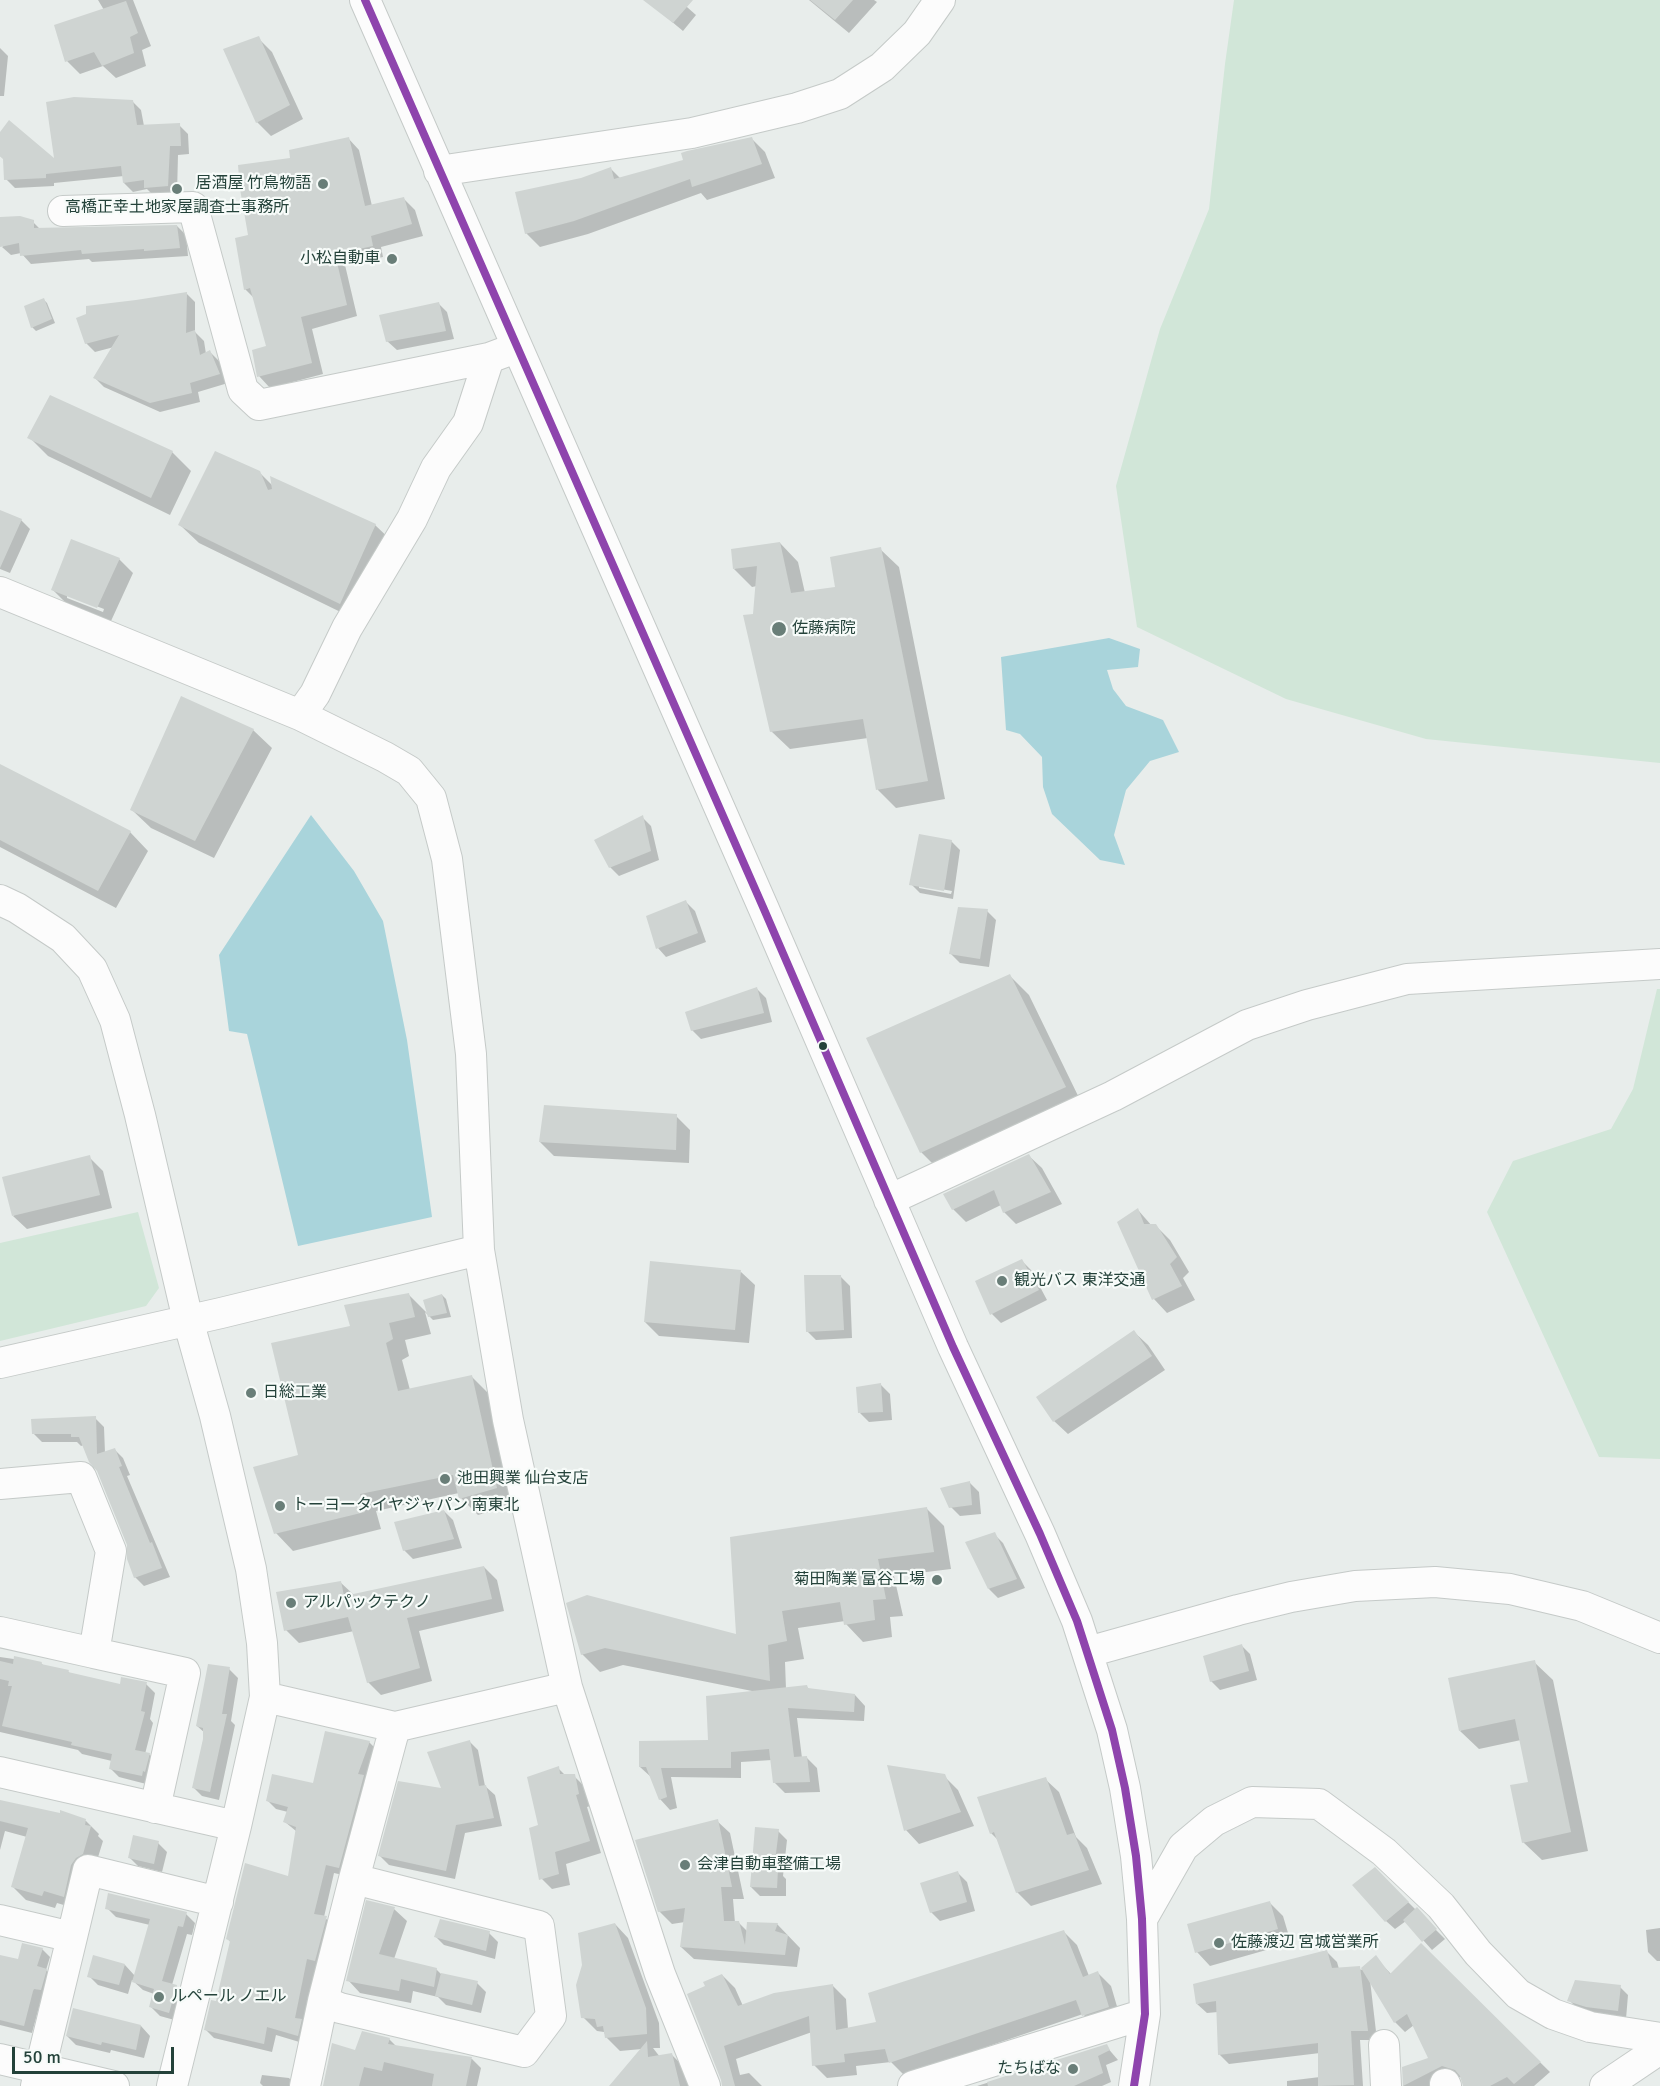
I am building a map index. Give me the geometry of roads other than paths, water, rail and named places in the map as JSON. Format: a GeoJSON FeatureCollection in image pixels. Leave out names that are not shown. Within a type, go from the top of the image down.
{"type":"FeatureCollection","features":[{"type":"Feature","properties":{"kind":"street"},"geometry":{"type":"LineString","coordinates":[[365,0],[953,1347],[1040,1534],[1077,1621],[1112,1730],[1125,1788],[1136,1856],[1142,1919],[1145,2014],[1134,2086]]}},
{"type":"Feature","properties":{"kind":"street"},"geometry":{"type":"LineString","coordinates":[[439,171],[692,134],[797,108],[840,94],[882,67],[917,33],[940,0]]}},
{"type":"Feature","properties":{"kind":"street"},"geometry":{"type":"LineString","coordinates":[[63,211],[193,207],[243,390],[259,405],[489,358],[517,348]]}},
{"type":"Feature","properties":{"kind":"street"},"geometry":{"type":"LineString","coordinates":[[300,715],[315,694],[347,628],[412,519],[436,468],[468,423],[489,358]]}},
{"type":"Feature","properties":{"kind":"street"},"geometry":{"type":"LineString","coordinates":[[0,592],[300,715],[409,771],[431,798],[447,859],[471,1054],[479,1250],[508,1420],[567,1687],[660,1974],[705,2086]]}},
{"type":"Feature","properties":{"kind":"street"},"geometry":{"type":"LineString","coordinates":[[0,900],[17,908],[63,938],[92,969],[115,1020],[158,1189],[188,1320],[215,1416],[251,1569],[262,1643],[265,1697],[218,1902],[172,2086]]}},
{"type":"Feature","properties":{"kind":"street"},"geometry":{"type":"LineString","coordinates":[[889,1200],[1113,1096],[1247,1025],[1307,1005],[1407,979],[1660,964]]}},
{"type":"Feature","properties":{"kind":"street"},"geometry":{"type":"LineString","coordinates":[[0,1363],[479,1250]]}},
{"type":"Feature","properties":{"kind":"street"},"geometry":{"type":"LineString","coordinates":[[0,1484],[81,1477],[111,1551],[94,1653]]}},
{"type":"Feature","properties":{"kind":"street"},"geometry":{"type":"LineString","coordinates":[[1088,1652],[1238,1610],[1291,1598],[1355,1586],[1435,1582],[1510,1589],[1582,1606],[1660,1638]]}},
{"type":"Feature","properties":{"kind":"street"},"geometry":{"type":"LineString","coordinates":[[0,1632],[185,1672],[156,1808]]}},
{"type":"Feature","properties":{"kind":"street"},"geometry":{"type":"LineString","coordinates":[[265,1697],[395,1727],[567,1687]]}},
{"type":"Feature","properties":{"kind":"street"},"geometry":{"type":"LineString","coordinates":[[304,2086],[323,2001],[395,1727]]}},
{"type":"Feature","properties":{"kind":"street"},"geometry":{"type":"LineString","coordinates":[[0,1772],[236,1826]]}},
{"type":"Feature","properties":{"kind":"street"},"geometry":{"type":"LineString","coordinates":[[1142,1919],[1183,1847],[1214,1821],[1252,1802],[1319,1804],[1384,1852],[1442,1906],[1478,1953],[1518,1994],[1553,2014],[1590,2027],[1660,2038]]}},
{"type":"Feature","properties":{"kind":"street"},"geometry":{"type":"LineString","coordinates":[[38,2077],[88,1870],[218,1902]]}},
{"type":"Feature","properties":{"kind":"street"},"geometry":{"type":"LineString","coordinates":[[323,2001],[340,2008],[524,2052],[551,2016],[539,1926],[354,1879]]}},
{"type":"Feature","properties":{"kind":"street"},"geometry":{"type":"LineString","coordinates":[[0,1920],[72,1937]]}},
{"type":"Feature","properties":{"kind":"street"},"geometry":{"type":"LineString","coordinates":[[913,2086],[1145,2014]]}},
{"type":"Feature","properties":{"kind":"street"},"geometry":{"type":"LineString","coordinates":[[1384,2045],[1386,2086]]}},
{"type":"Feature","properties":{"kind":"street"},"geometry":{"type":"LineString","coordinates":[[1605,2086],[1660,2049]]}},
{"type":"Feature","properties":{"kind":"street"},"geometry":{"type":"LineString","coordinates":[[0,2059],[38,2077],[114,2086]]}},
{"type":"Feature","properties":{"kind":"water"},"geometry":{"type":"Polygon","coordinates":[[[1109,638],[1140,649],[1138,667],[1107,670],[1113,689],[1126,706],[1163,720],[1179,752],[1150,761],[1126,790],[1114,835],[1125,865],[1100,860],[1052,814],[1043,787],[1042,757],[1020,734],[1006,730],[1001,657],[1109,638]]]}},
{"type":"Feature","properties":{"kind":"water"},"geometry":{"type":"Polygon","coordinates":[[[311,815],[354,871],[383,921],[407,1040],[432,1217],[298,1246],[247,1034],[229,1031],[219,955],[311,815]]]}},
{"type":"Feature","properties":{"kind":"place","name":"居酒屋 竹鳥物語"},"geometry":{"type":"Point","coordinates":[323,184]}},
{"type":"Feature","properties":{"kind":"place","name":"高橋正幸土地家屋調査士事務所"},"geometry":{"type":"Point","coordinates":[177,189]}},
{"type":"Feature","properties":{"kind":"place","name":"小松自動車"},"geometry":{"type":"Point","coordinates":[392,259]}},
{"type":"Feature","properties":{"kind":"place","name":"佐藤病院"},"geometry":{"type":"Point","coordinates":[779,629]}},
{"type":"Feature","properties":{"kind":"place","name":"観光バス 東洋交通"},"geometry":{"type":"Point","coordinates":[1002,1281]}},
{"type":"Feature","properties":{"kind":"place","name":"日総工業"},"geometry":{"type":"Point","coordinates":[251,1393]}},
{"type":"Feature","properties":{"kind":"place","name":"池田興業 仙台支店"},"geometry":{"type":"Point","coordinates":[445,1479]}},
{"type":"Feature","properties":{"kind":"place","name":"トーヨータイヤジャパン 南東北"},"geometry":{"type":"Point","coordinates":[280,1506]}},
{"type":"Feature","properties":{"kind":"place","name":"菊田陶業 富谷工場"},"geometry":{"type":"Point","coordinates":[937,1580]}},
{"type":"Feature","properties":{"kind":"place","name":"アルパックテクノ"},"geometry":{"type":"Point","coordinates":[291,1603]}},
{"type":"Feature","properties":{"kind":"place","name":"会津自動車整備工場"},"geometry":{"type":"Point","coordinates":[685,1865]}},
{"type":"Feature","properties":{"kind":"place","name":"佐藤渡辺 宮城営業所"},"geometry":{"type":"Point","coordinates":[1219,1943]}},
{"type":"Feature","properties":{"kind":"place","name":"ルペール ノエル"},"geometry":{"type":"Point","coordinates":[159,1997]}},
{"type":"Feature","properties":{"kind":"place","name":"たちばな"},"geometry":{"type":"Point","coordinates":[1073,2069]}}]}
